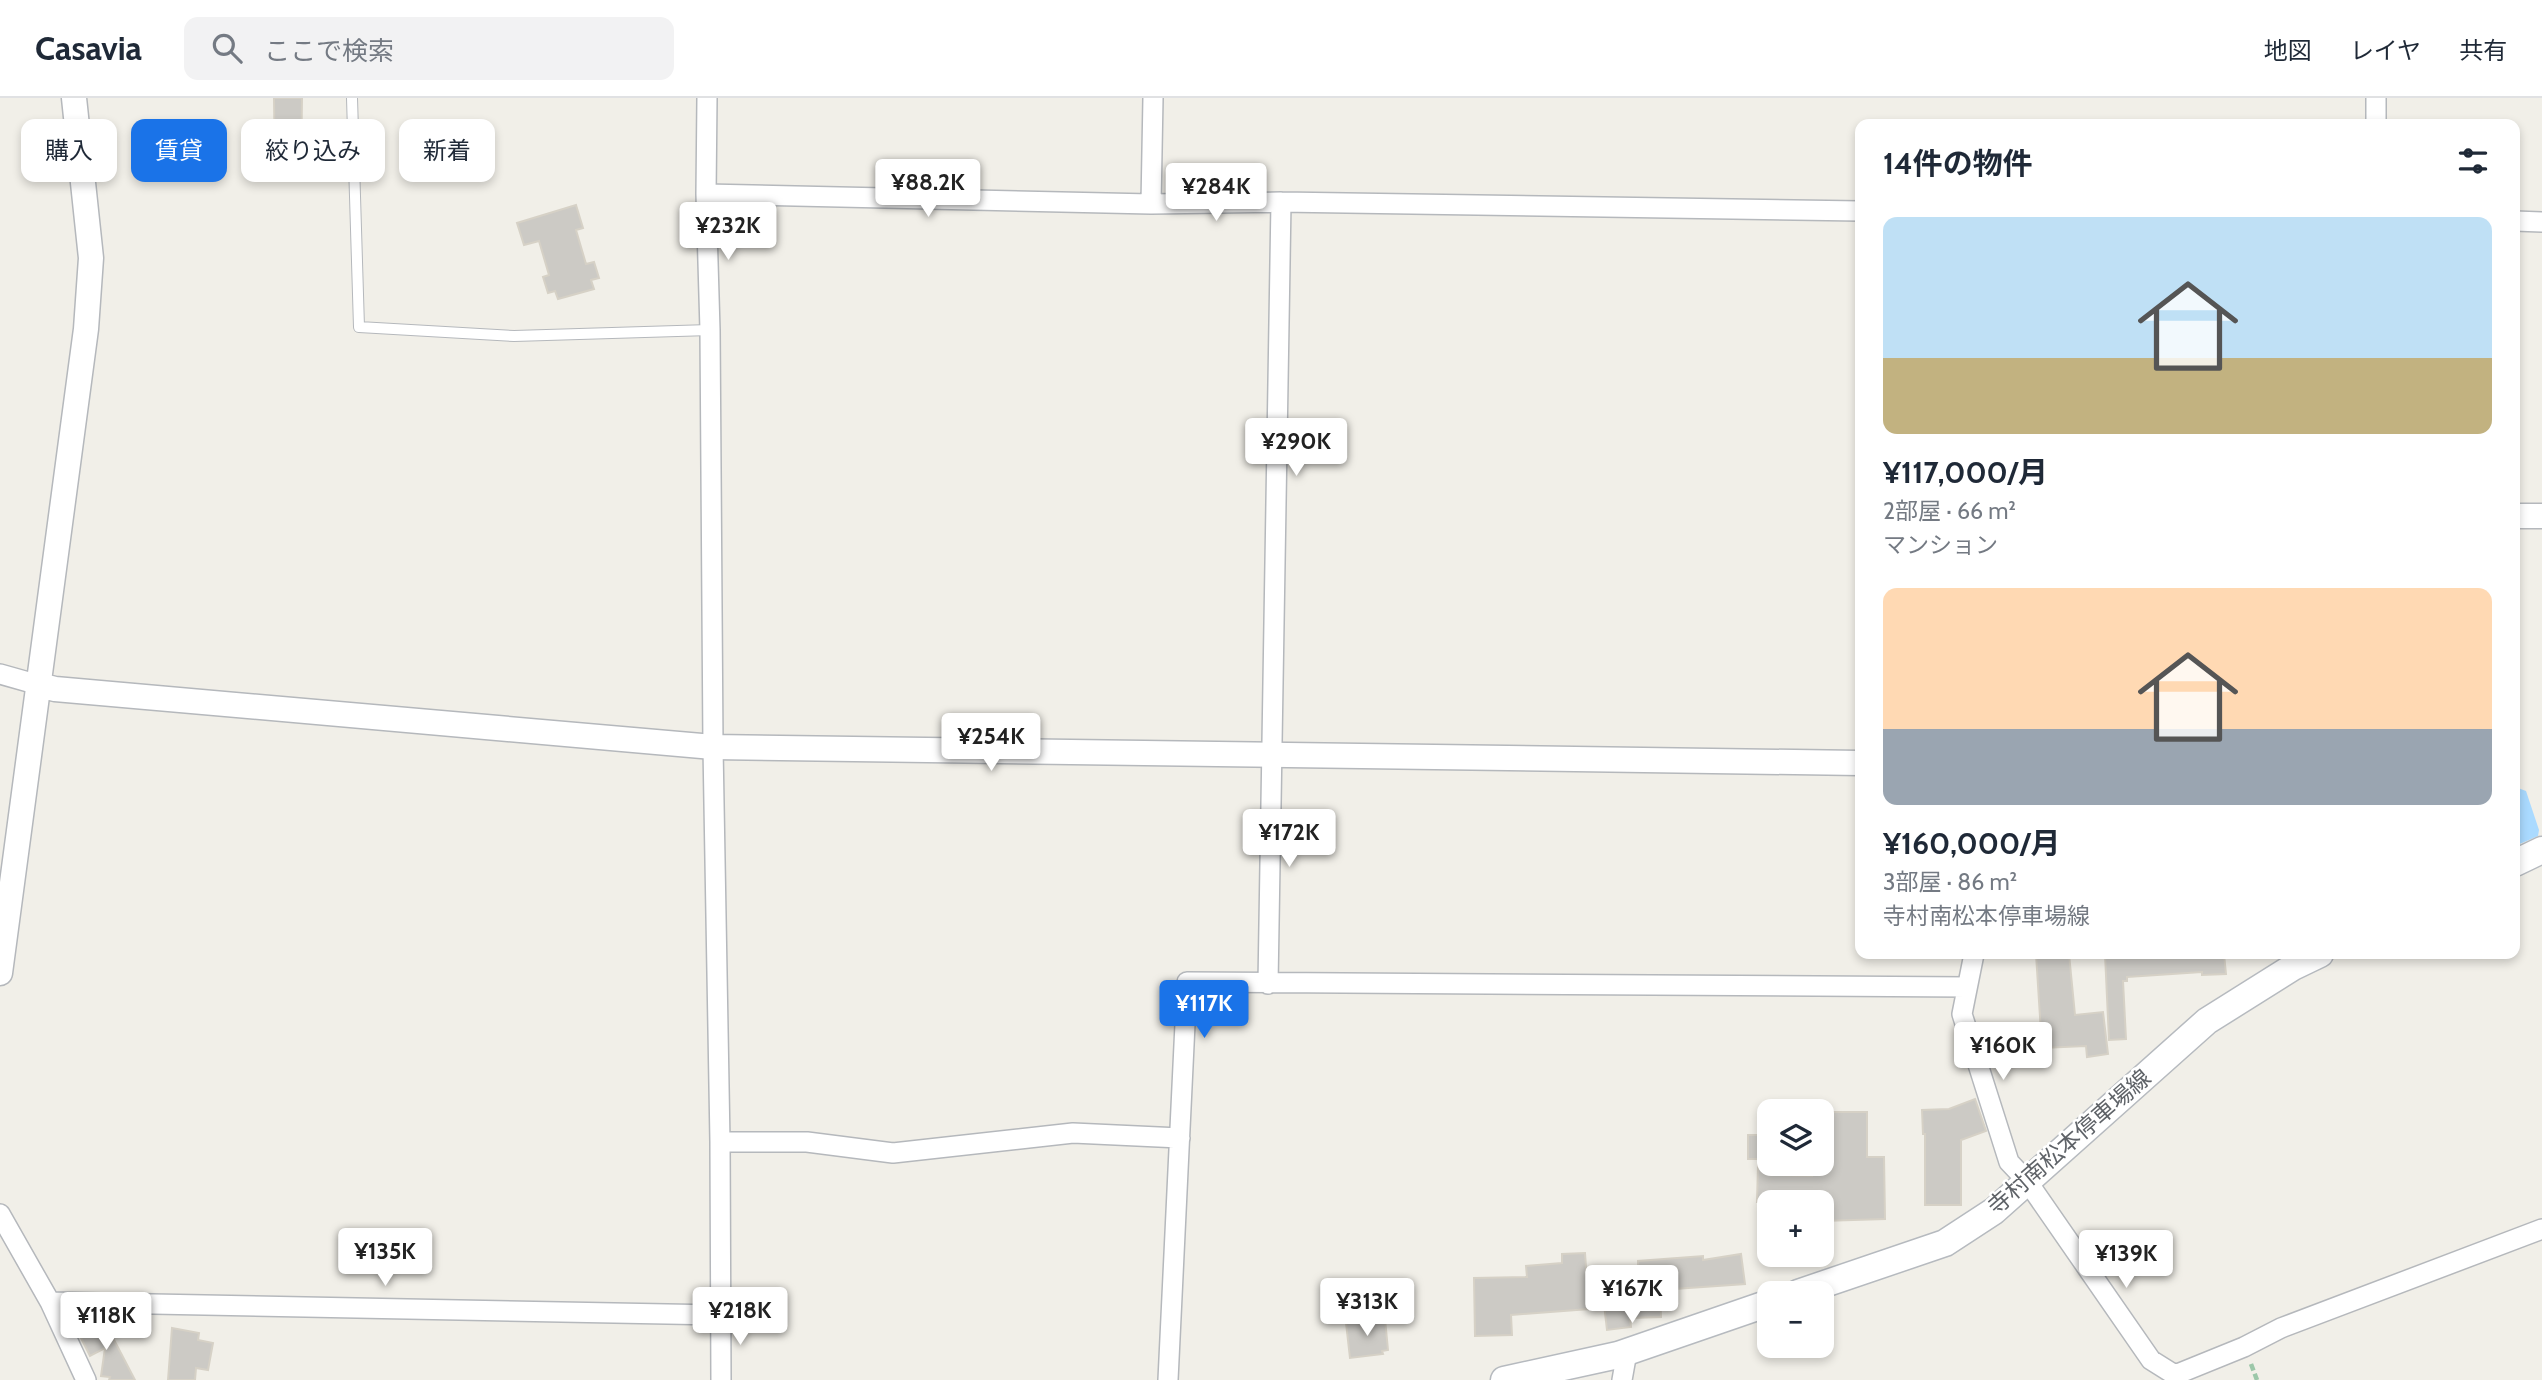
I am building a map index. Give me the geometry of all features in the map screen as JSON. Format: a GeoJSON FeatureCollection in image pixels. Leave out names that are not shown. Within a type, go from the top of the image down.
{"type":"FeatureCollection","features":[{"type":"Feature","properties":{"kind":"main road"},"geometry":{"type":"LineString","coordinates":[[2520,861],[2542,850]]}},
{"type":"Feature","properties":{"kind":"main road","name":"寺村南松本停車場線"},"geometry":{"type":"LineString","coordinates":[[1833,1281],[1945,1243],[1994,1211],[2207,1021],[2310,959]]}},
{"type":"Feature","properties":{"kind":"main road"},"geometry":{"type":"LineString","coordinates":[[1504,1380],[1627,1352],[1757,1307]]}},
{"type":"Feature","properties":{"kind":"street"},"geometry":{"type":"LineString","coordinates":[[0,974],[86,328],[91,258],[74,98]]}},
{"type":"Feature","properties":{"kind":"street"},"geometry":{"type":"LineString","coordinates":[[707,98],[721,1380]]}},
{"type":"Feature","properties":{"kind":"street"},"geometry":{"type":"LineString","coordinates":[[1151,204],[1153,98]]}},
{"type":"Feature","properties":{"kind":"street"},"geometry":{"type":"LineString","coordinates":[[2376,98],[2376,119]]}},
{"type":"Feature","properties":{"kind":"street"},"geometry":{"type":"LineString","coordinates":[[706,194],[1151,204],[1281,202],[1855,211]]}},
{"type":"Feature","properties":{"kind":"street"},"geometry":{"type":"LineString","coordinates":[[1268,984],[1281,202]]}},
{"type":"Feature","properties":{"kind":"street"},"geometry":{"type":"LineString","coordinates":[[2520,221],[2542,222]]}},
{"type":"Feature","properties":{"kind":"street"},"geometry":{"type":"LineString","coordinates":[[2520,516],[2542,516]]}},
{"type":"Feature","properties":{"kind":"street"},"geometry":{"type":"LineString","coordinates":[[0,674],[55,689],[713,747],[1855,763]]}},
{"type":"Feature","properties":{"kind":"street"},"geometry":{"type":"LineString","coordinates":[[1973,959],[1962,1014],[2009,1162],[2027,1181],[2151,1360],[2175,1375],[2244,1347],[2281,1328],[2542,1229]]}},
{"type":"Feature","properties":{"kind":"street"},"geometry":{"type":"LineString","coordinates":[[1168,1380],[1187,982],[1967,987]]}},
{"type":"Feature","properties":{"kind":"street"},"geometry":{"type":"LineString","coordinates":[[720,1142],[807,1142],[893,1153],[1073,1133],[1180,1138]]}},
{"type":"Feature","properties":{"kind":"street"},"geometry":{"type":"LineString","coordinates":[[0,1214],[50,1302],[86,1380]]}},
{"type":"Feature","properties":{"kind":"street"},"geometry":{"type":"LineString","coordinates":[[50,1302],[720,1315]]}},
{"type":"Feature","properties":{"kind":"street"},"geometry":{"type":"LineString","coordinates":[[1622,1380],[1627,1352]]}},
{"type":"Feature","properties":{"kind":"lane"},"geometry":{"type":"LineString","coordinates":[[352,98],[359,327],[514,336],[710,330]]}},
{"type":"Feature","properties":{"kind":"water"},"geometry":{"type":"Polygon","coordinates":[[[2520,789],[2526,791],[2539,830],[2538,836],[2520,844],[2520,789]]]}},
{"type":"Feature","properties":{"kind":"building"},"geometry":{"type":"Polygon","coordinates":[[[274,98],[302,98],[302,119],[274,119],[274,98]]]}},
{"type":"Feature","properties":{"kind":"building"},"geometry":{"type":"Polygon","coordinates":[[[576,205],[583,228],[576,230],[586,264],[594,262],[599,278],[591,280],[594,289],[558,299],[555,291],[548,293],[543,277],[549,275],[539,241],[524,245],[517,223],[576,205]]]}},
{"type":"Feature","properties":{"kind":"building"},"geometry":{"type":"Polygon","coordinates":[[[2036,959],[2069,959],[2075,1015],[2103,1012],[2108,1054],[2087,1057],[2086,1046],[2042,1048],[2036,959]]]}},
{"type":"Feature","properties":{"kind":"building"},"geometry":{"type":"Polygon","coordinates":[[[2105,959],[2224,959],[2226,974],[2202,975],[2202,972],[2127,977],[2127,981],[2123,981],[2126,1039],[2109,1040],[2105,959]]]}},
{"type":"Feature","properties":{"kind":"building"},"geometry":{"type":"Polygon","coordinates":[[[1975,1099],[1986,1131],[1961,1140],[1961,1205],[1925,1205],[1925,1134],[1922,1110],[1949,1109],[1975,1099]]]}},
{"type":"Feature","properties":{"kind":"building"},"geometry":{"type":"Polygon","coordinates":[[[1834,1112],[1867,1112],[1867,1157],[1884,1157],[1885,1219],[1834,1221],[1834,1190],[1757,1190],[1758,1176],[1834,1176],[1834,1112]]]}},
{"type":"Feature","properties":{"kind":"building"},"geometry":{"type":"Polygon","coordinates":[[[1748,1135],[1757,1135],[1757,1159],[1748,1159],[1748,1135]]]}},
{"type":"Feature","properties":{"kind":"building"},"geometry":{"type":"Polygon","coordinates":[[[1585,1253],[1589,1309],[1511,1315],[1512,1335],[1475,1336],[1474,1278],[1527,1277],[1526,1266],[1562,1263],[1562,1254],[1585,1253]]]}},
{"type":"Feature","properties":{"kind":"building"},"geometry":{"type":"Polygon","coordinates":[[[1741,1254],[1745,1284],[1660,1290],[1661,1317],[1630,1318],[1631,1327],[1607,1330],[1603,1296],[1639,1292],[1638,1261],[1703,1256],[1703,1260],[1741,1254]]]}},
{"type":"Feature","properties":{"kind":"building"},"geometry":{"type":"Polygon","coordinates":[[[1385,1319],[1388,1350],[1382,1351],[1383,1354],[1350,1358],[1346,1323],[1385,1319]]]}},
{"type":"Feature","properties":{"kind":"building"},"geometry":{"type":"Polygon","coordinates":[[[103,1320],[135,1380],[109,1380],[110,1377],[101,1376],[105,1348],[90,1356],[78,1332],[103,1320]]]}},
{"type":"Feature","properties":{"kind":"building"},"geometry":{"type":"Polygon","coordinates":[[[172,1328],[199,1333],[198,1340],[213,1343],[208,1370],[196,1368],[195,1380],[168,1380],[172,1328]]]}}]}
